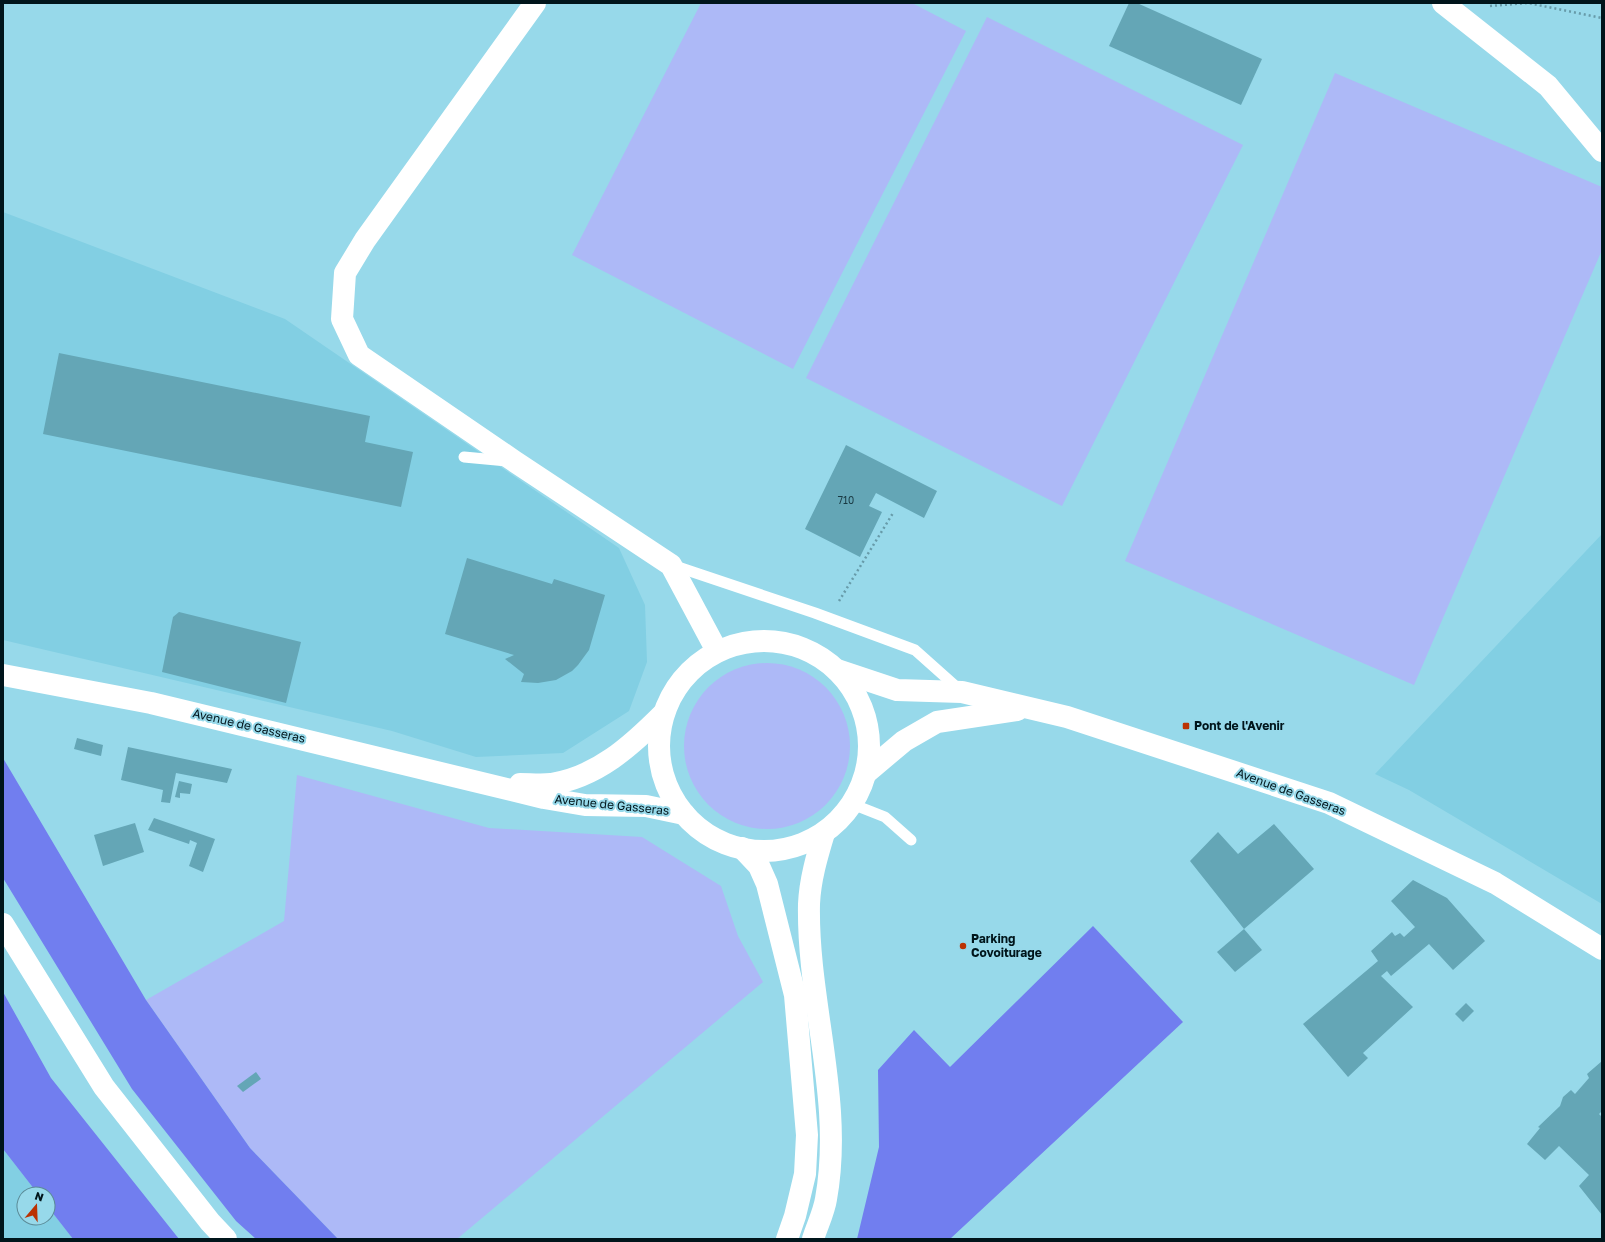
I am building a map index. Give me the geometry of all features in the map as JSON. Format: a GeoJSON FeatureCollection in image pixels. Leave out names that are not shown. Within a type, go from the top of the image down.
{"type":"FeatureCollection","features":[{"type":"Feature","properties":{"kind":"main road"},"geometry":{"type":"LineString","coordinates":[[535,3],[365,240],[345,273],[342,319],[360,355],[514,461],[671,565],[718,651]]}},
{"type":"Feature","properties":{"kind":"main road"},"geometry":{"type":"LineString","coordinates":[[1447,6],[1548,86],[1602,151]]}},
{"type":"Feature","properties":{"kind":"main road"},"geometry":{"type":"LineString","coordinates":[[748,642],[780,642],[811,651],[837,670],[852,687],[862,707],[868,728],[869,751],[866,773],[852,804],[834,824],[824,833],[798,845],[770,850],[742,848],[720,841],[700,829],[684,814],[669,792],[661,767],[659,740],[663,714],[675,689],[694,667],[718,651],[748,642]]}},
{"type":"Feature","properties":{"kind":"main road","name":"Avenue de Gasseras"},"geometry":{"type":"LineString","coordinates":[[837,670],[897,690],[962,692],[1067,718],[1143,741],[1329,803],[1495,883],[1602,949]]}},
{"type":"Feature","properties":{"kind":"main road","name":"Avenue de Gasseras"},"geometry":{"type":"LineString","coordinates":[[3,675],[151,703],[544,798],[585,805],[646,806],[684,814]]}},
{"type":"Feature","properties":{"kind":"main road","name":"Avenue de Gasseras"},"geometry":{"type":"LineString","coordinates":[[866,773],[904,741],[937,722],[1026,708]]}},
{"type":"Feature","properties":{"kind":"main road","name":"Avenue de Gasseras"},"geometry":{"type":"LineString","coordinates":[[493,785],[550,784],[583,776],[613,759],[641,736],[663,714]]}},
{"type":"Feature","properties":{"kind":"main road"},"geometry":{"type":"LineString","coordinates":[[813,1239],[826,1200],[832,1137],[828,1086],[812,957],[810,903],[815,868],[824,833]]}},
{"type":"Feature","properties":{"kind":"main road"},"geometry":{"type":"LineString","coordinates":[[742,848],[759,866],[767,884],[795,995],[807,1135],[805,1174],[795,1216],[787,1239]]}},
{"type":"Feature","properties":{"kind":"main road"},"geometry":{"type":"LineString","coordinates":[[3,924],[104,1087],[210,1222],[226,1239]]}},
{"type":"Feature","properties":{"kind":"lane"},"geometry":{"type":"LineString","coordinates":[[464,457],[514,461]]}},
{"type":"Feature","properties":{"kind":"lane"},"geometry":{"type":"LineString","coordinates":[[671,565],[815,613],[915,650],[962,692]]}},
{"type":"Feature","properties":{"kind":"lane"},"geometry":{"type":"LineString","coordinates":[[852,804],[885,817],[911,840]]}},
{"type":"Feature","properties":{"kind":"path"},"geometry":{"type":"LineString","coordinates":[[1447,6],[1528,3],[1602,18]]}},
{"type":"Feature","properties":{"kind":"path"},"geometry":{"type":"LineString","coordinates":[[815,613],[841,600],[893,513]]}},
{"type":"Feature","properties":{"kind":"shaded area"},"geometry":{"type":"Polygon","coordinates":[[[701,3],[912,3],[966,31],[793,369],[572,255],[701,3]]]}},
{"type":"Feature","properties":{"kind":"shaded area"},"geometry":{"type":"Polygon","coordinates":[[[987,17],[1243,145],[1062,506],[806,378],[987,17]]]}},
{"type":"Feature","properties":{"kind":"shaded area"},"geometry":{"type":"Polygon","coordinates":[[[1335,73],[1602,187],[1602,250],[1414,685],[1125,561],[1335,73]]]}},
{"type":"Feature","properties":{"kind":"shaded area"},"geometry":{"type":"Polygon","coordinates":[[[3,212],[285,319],[619,548],[645,605],[647,662],[629,711],[563,753],[476,757],[392,731],[3,640],[3,212]]]}},
{"type":"Feature","properties":{"kind":"shaded area"},"geometry":{"type":"Polygon","coordinates":[[[1602,534],[1602,904],[1409,790],[1375,774],[1602,534]]]}},
{"type":"Feature","properties":{"kind":"shaded area"},"geometry":{"type":"Polygon","coordinates":[[[759,663],[775,663],[799,669],[826,687],[844,714],[850,738],[847,770],[844,778],[826,805],[813,815],[791,826],[775,829],[759,829],[735,823],[714,810],[703,799],[690,778],[687,770],[684,754],[684,738],[690,714],[703,693],[714,682],[735,669],[743,666],[759,663]]]}},
{"type":"Feature","properties":{"kind":"shaded area"},"geometry":{"type":"Polygon","coordinates":[[[3,758],[146,1000],[250,1148],[338,1239],[256,1239],[236,1221],[132,1089],[3,878],[3,758]]]}},
{"type":"Feature","properties":{"kind":"shaded area"},"geometry":{"type":"Polygon","coordinates":[[[297,775],[489,828],[642,837],[721,886],[738,936],[763,982],[457,1239],[338,1239],[250,1148],[146,1000],[284,921],[297,775]]]}},
{"type":"Feature","properties":{"kind":"shaded area"},"geometry":{"type":"Polygon","coordinates":[[[1093,926],[1183,1022],[950,1239],[857,1239],[879,1147],[878,1070],[914,1030],[950,1067],[1093,926]]]}},
{"type":"Feature","properties":{"kind":"shaded area"},"geometry":{"type":"Polygon","coordinates":[[[3,992],[51,1078],[179,1239],[73,1239],[56,1217],[56,1186],[32,1186],[3,1149],[3,992]]]}},
{"type":"Feature","properties":{"kind":"shaded area"},"geometry":{"type":"Polygon","coordinates":[[[3,1149],[32,1186],[16,1186],[16,1226],[56,1226],[56,1217],[73,1239],[3,1239],[3,1149]]]}},
{"type":"Feature","properties":{"kind":"building"},"geometry":{"type":"Polygon","coordinates":[[[1129,3],[1137,3],[1262,59],[1241,105],[1109,46],[1129,3]]]}},
{"type":"Feature","properties":{"kind":"building"},"geometry":{"type":"Polygon","coordinates":[[[59,353],[370,416],[365,442],[413,452],[401,507],[43,434],[59,353]]]}},
{"type":"Feature","properties":{"kind":"building"},"geometry":{"type":"Polygon","coordinates":[[[846,445],[937,491],[924,518],[876,493],[869,506],[882,512],[860,557],[805,529],[846,445]]]}},
{"type":"Feature","properties":{"kind":"building"},"geometry":{"type":"Polygon","coordinates":[[[467,558],[552,584],[554,579],[605,595],[589,650],[572,671],[556,680],[538,683],[521,682],[524,674],[505,659],[514,655],[445,634],[467,558]]]}},
{"type":"Feature","properties":{"kind":"building"},"geometry":{"type":"Polygon","coordinates":[[[179,612],[301,642],[286,703],[162,672],[173,617],[179,612]]]}},
{"type":"Feature","properties":{"kind":"building"},"geometry":{"type":"Polygon","coordinates":[[[77,738],[103,745],[101,756],[74,749],[77,738]]]}},
{"type":"Feature","properties":{"kind":"building"},"geometry":{"type":"Polygon","coordinates":[[[128,747],[232,769],[227,783],[176,773],[170,803],[161,802],[163,790],[121,780],[128,747]]]}},
{"type":"Feature","properties":{"kind":"building"},"geometry":{"type":"Polygon","coordinates":[[[179,781],[192,784],[190,794],[180,793],[180,798],[175,797],[179,781]]]}},
{"type":"Feature","properties":{"kind":"building"},"geometry":{"type":"Polygon","coordinates":[[[154,818],[215,839],[203,872],[189,866],[197,843],[190,840],[189,844],[148,830],[154,818]]]}},
{"type":"Feature","properties":{"kind":"building"},"geometry":{"type":"Polygon","coordinates":[[[135,823],[144,852],[103,866],[94,835],[135,823]]]}},
{"type":"Feature","properties":{"kind":"building"},"geometry":{"type":"Polygon","coordinates":[[[1274,824],[1314,869],[1244,929],[1190,861],[1218,832],[1238,854],[1274,824]]]}},
{"type":"Feature","properties":{"kind":"building"},"geometry":{"type":"Polygon","coordinates":[[[1413,880],[1447,898],[1485,941],[1453,970],[1429,944],[1391,976],[1387,971],[1381,976],[1413,1007],[1363,1053],[1368,1058],[1348,1077],[1303,1024],[1378,961],[1371,951],[1392,932],[1395,936],[1400,933],[1404,937],[1415,927],[1391,901],[1413,880]]]}},
{"type":"Feature","properties":{"kind":"building"},"geometry":{"type":"Polygon","coordinates":[[[1244,929],[1262,950],[1235,972],[1217,952],[1244,929]]]}},
{"type":"Feature","properties":{"kind":"building"},"geometry":{"type":"Polygon","coordinates":[[[1466,1003],[1474,1011],[1463,1022],[1455,1014],[1466,1003]]]}},
{"type":"Feature","properties":{"kind":"building"},"geometry":{"type":"Polygon","coordinates":[[[1602,1061],[1602,1111],[1599,1114],[1602,1117],[1602,1215],[1579,1186],[1589,1175],[1559,1146],[1545,1160],[1527,1144],[1540,1128],[1538,1127],[1560,1106],[1563,1097],[1571,1090],[1575,1094],[1589,1078],[1587,1074],[1602,1061]]]}},
{"type":"Feature","properties":{"kind":"building"},"geometry":{"type":"Polygon","coordinates":[[[256,1072],[261,1079],[243,1092],[237,1086],[256,1072]]]}},
{"type":"Feature","properties":{"kind":"place","name":"Pont de l'Avenir"},"geometry":{"type":"Point","coordinates":[1186,726]}},
{"type":"Feature","properties":{"kind":"place","name":"Parking Covoiturage"},"geometry":{"type":"Point","coordinates":[963,946]}}]}
